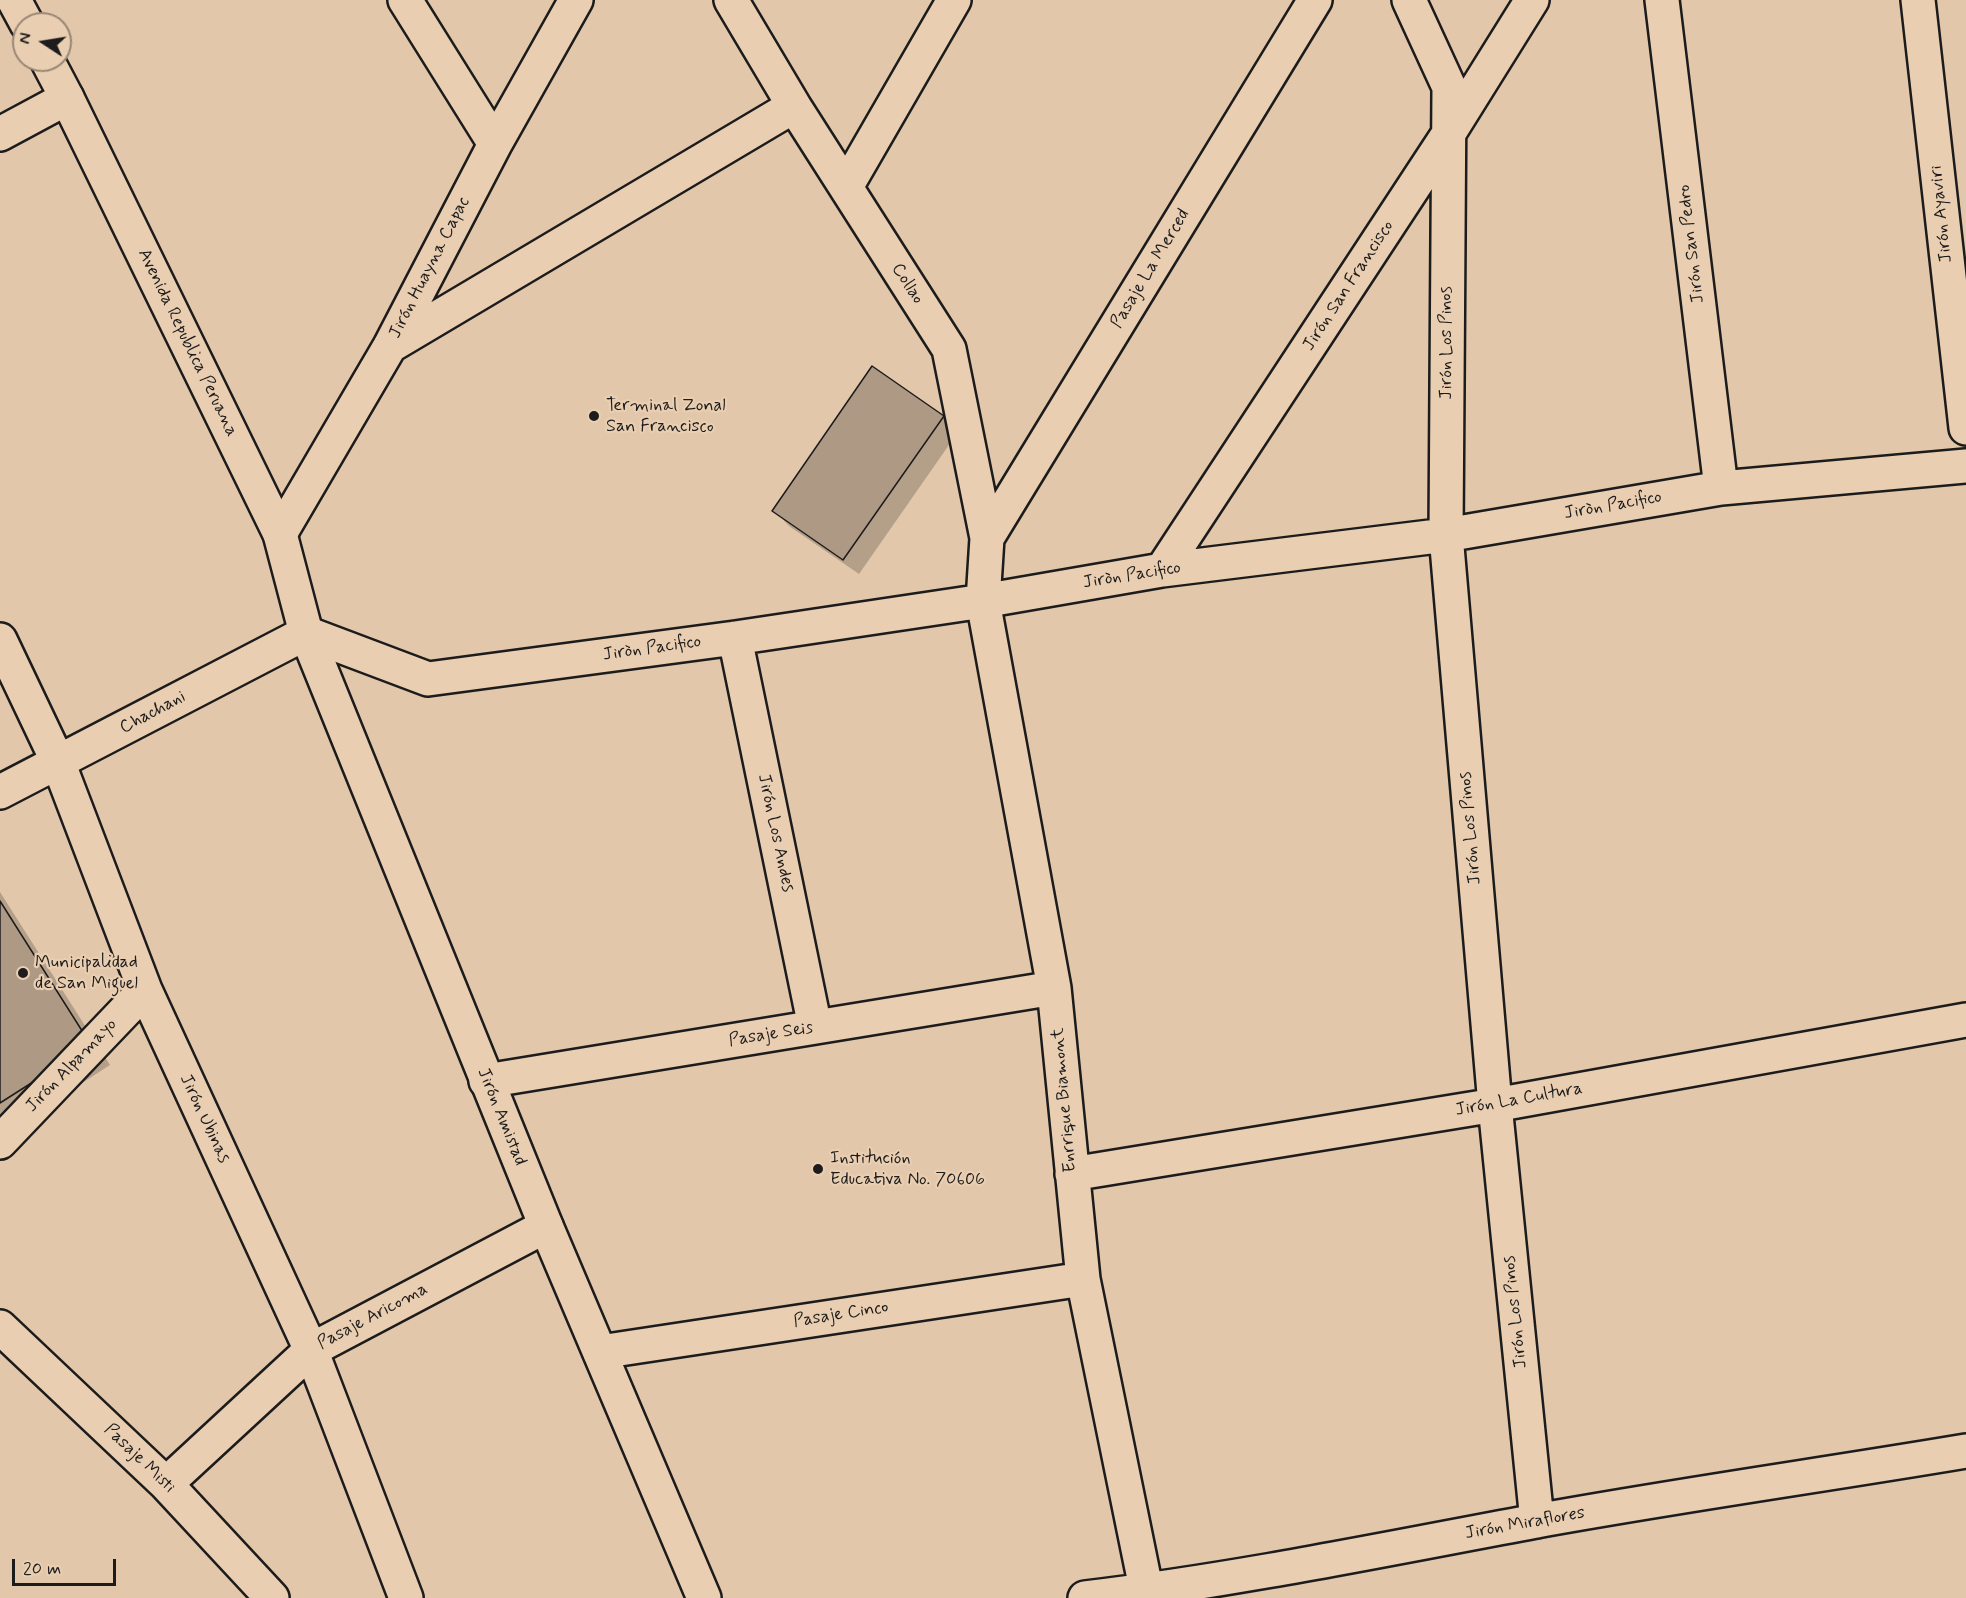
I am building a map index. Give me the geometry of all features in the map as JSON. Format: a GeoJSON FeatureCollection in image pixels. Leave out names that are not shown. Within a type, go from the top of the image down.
{"type":"FeatureCollection","features":[{"type":"Feature","properties":{"kind":"street"},"geometry":{"type":"LineString","coordinates":[[405,0],[495,144]]}},
{"type":"Feature","properties":{"kind":"street","name":"Jirón Huayna Capac"},"geometry":{"type":"LineString","coordinates":[[280,534],[390,346],[495,144],[576,0]]}},
{"type":"Feature","properties":{"kind":"street","name":"Collao"},"geometry":{"type":"LineString","coordinates":[[731,0],[794,106],[949,349],[987,538],[983,602]]}},
{"type":"Feature","properties":{"kind":"street"},"geometry":{"type":"LineString","coordinates":[[846,187],[954,0]]}},
{"type":"Feature","properties":{"kind":"street","name":"Pasaje La Merced"},"geometry":{"type":"LineString","coordinates":[[987,538],[1315,0]]}},
{"type":"Feature","properties":{"kind":"street","name":"Jirón Los Pinos"},"geometry":{"type":"LineString","coordinates":[[1408,0],[1449,87],[1446,535],[1495,1105],[1537,1521]]}},
{"type":"Feature","properties":{"kind":"street","name":"Jirón San Francisco"},"geometry":{"type":"LineString","coordinates":[[1162,570],[1449,133],[1532,0]]}},
{"type":"Feature","properties":{"kind":"street","name":"Jirón San Pedro"},"geometry":{"type":"LineString","coordinates":[[1662,0],[1721,488]]}},
{"type":"Feature","properties":{"kind":"street","name":"Jirón Ayaviri"},"geometry":{"type":"LineString","coordinates":[[1918,0],[1966,428]]}},
{"type":"Feature","properties":{"kind":"street","name":"Avenida Republica Peruana"},"geometry":{"type":"LineString","coordinates":[[53,72],[280,534],[306,633]]}},
{"type":"Feature","properties":{"kind":"street"},"geometry":{"type":"LineString","coordinates":[[0,134],[67,98]]}},
{"type":"Feature","properties":{"kind":"street"},"geometry":{"type":"LineString","coordinates":[[390,346],[794,106]]}},
{"type":"Feature","properties":{"kind":"street","name":"Jiròn Pacifico"},"geometry":{"type":"LineString","coordinates":[[306,633],[428,679],[983,602],[1162,570],[1446,535],[1721,488],[1966,466]]}},
{"type":"Feature","properties":{"kind":"street","name":"Enrrique Biamont"},"geometry":{"type":"LineString","coordinates":[[983,602],[1054,988],[1083,1279],[1147,1594]]}},
{"type":"Feature","properties":{"kind":"street","name":"Chachani"},"geometry":{"type":"LineString","coordinates":[[0,792],[306,633]]}},
{"type":"Feature","properties":{"kind":"street","name":"Jirón Amistad"},"geometry":{"type":"LineString","coordinates":[[306,633],[486,1081],[704,1598]]}},
{"type":"Feature","properties":{"kind":"street","name":"Jirón Los Andes"},"geometry":{"type":"LineString","coordinates":[[735,638],[815,1027]]}},
{"type":"Feature","properties":{"kind":"street","name":"Jirón Ubinas"},"geometry":{"type":"LineString","coordinates":[[0,640],[58,762],[145,990],[311,1350],[395,1593]]}},
{"type":"Feature","properties":{"kind":"street","name":"Pasaje Seis"},"geometry":{"type":"LineString","coordinates":[[486,1081],[1054,988]]}},
{"type":"Feature","properties":{"kind":"street","name":"Jirón Alpamayo"},"geometry":{"type":"LineString","coordinates":[[0,1142],[145,990]]}},
{"type":"Feature","properties":{"kind":"street","name":"Jirón La Cultura"},"geometry":{"type":"LineString","coordinates":[[1072,1174],[1495,1105],[1966,1020]]}},
{"type":"Feature","properties":{"kind":"street","name":"Pasaje Aricoma"},"geometry":{"type":"LineString","coordinates":[[166,1484],[311,1350],[546,1226]]}},
{"type":"Feature","properties":{"kind":"street","name":"Pasaje Cinco"},"geometry":{"type":"LineString","coordinates":[[600,1352],[1083,1279]]}},
{"type":"Feature","properties":{"kind":"street","name":"Pasaje Misti"},"geometry":{"type":"LineString","coordinates":[[0,1327],[166,1484],[272,1598]]}},
{"type":"Feature","properties":{"kind":"street","name":"Jirón Miraflores"},"geometry":{"type":"LineString","coordinates":[[1085,1598],[1147,1594],[1537,1521],[1966,1451]]}},
{"type":"Feature","properties":{"kind":"building"},"geometry":{"type":"Polygon","coordinates":[[[872,366],[944,416],[843,560],[772,511],[872,366]]]}},
{"type":"Feature","properties":{"kind":"building","name":"Municipalidad de San Miguel"},"geometry":{"type":"Polygon","coordinates":[[[0,901],[91,1045],[0,1103],[0,901]]]}},
{"type":"Feature","properties":{"kind":"place","name":"Terminal Zonal San Francisco"},"geometry":{"type":"Point","coordinates":[594,416]}},
{"type":"Feature","properties":{"kind":"place","name":"Municipalidad de San Miguel"},"geometry":{"type":"Point","coordinates":[23,973]}},
{"type":"Feature","properties":{"kind":"place","name":"Institución Educativa No. 70606"},"geometry":{"type":"Point","coordinates":[818,1169]}}]}
